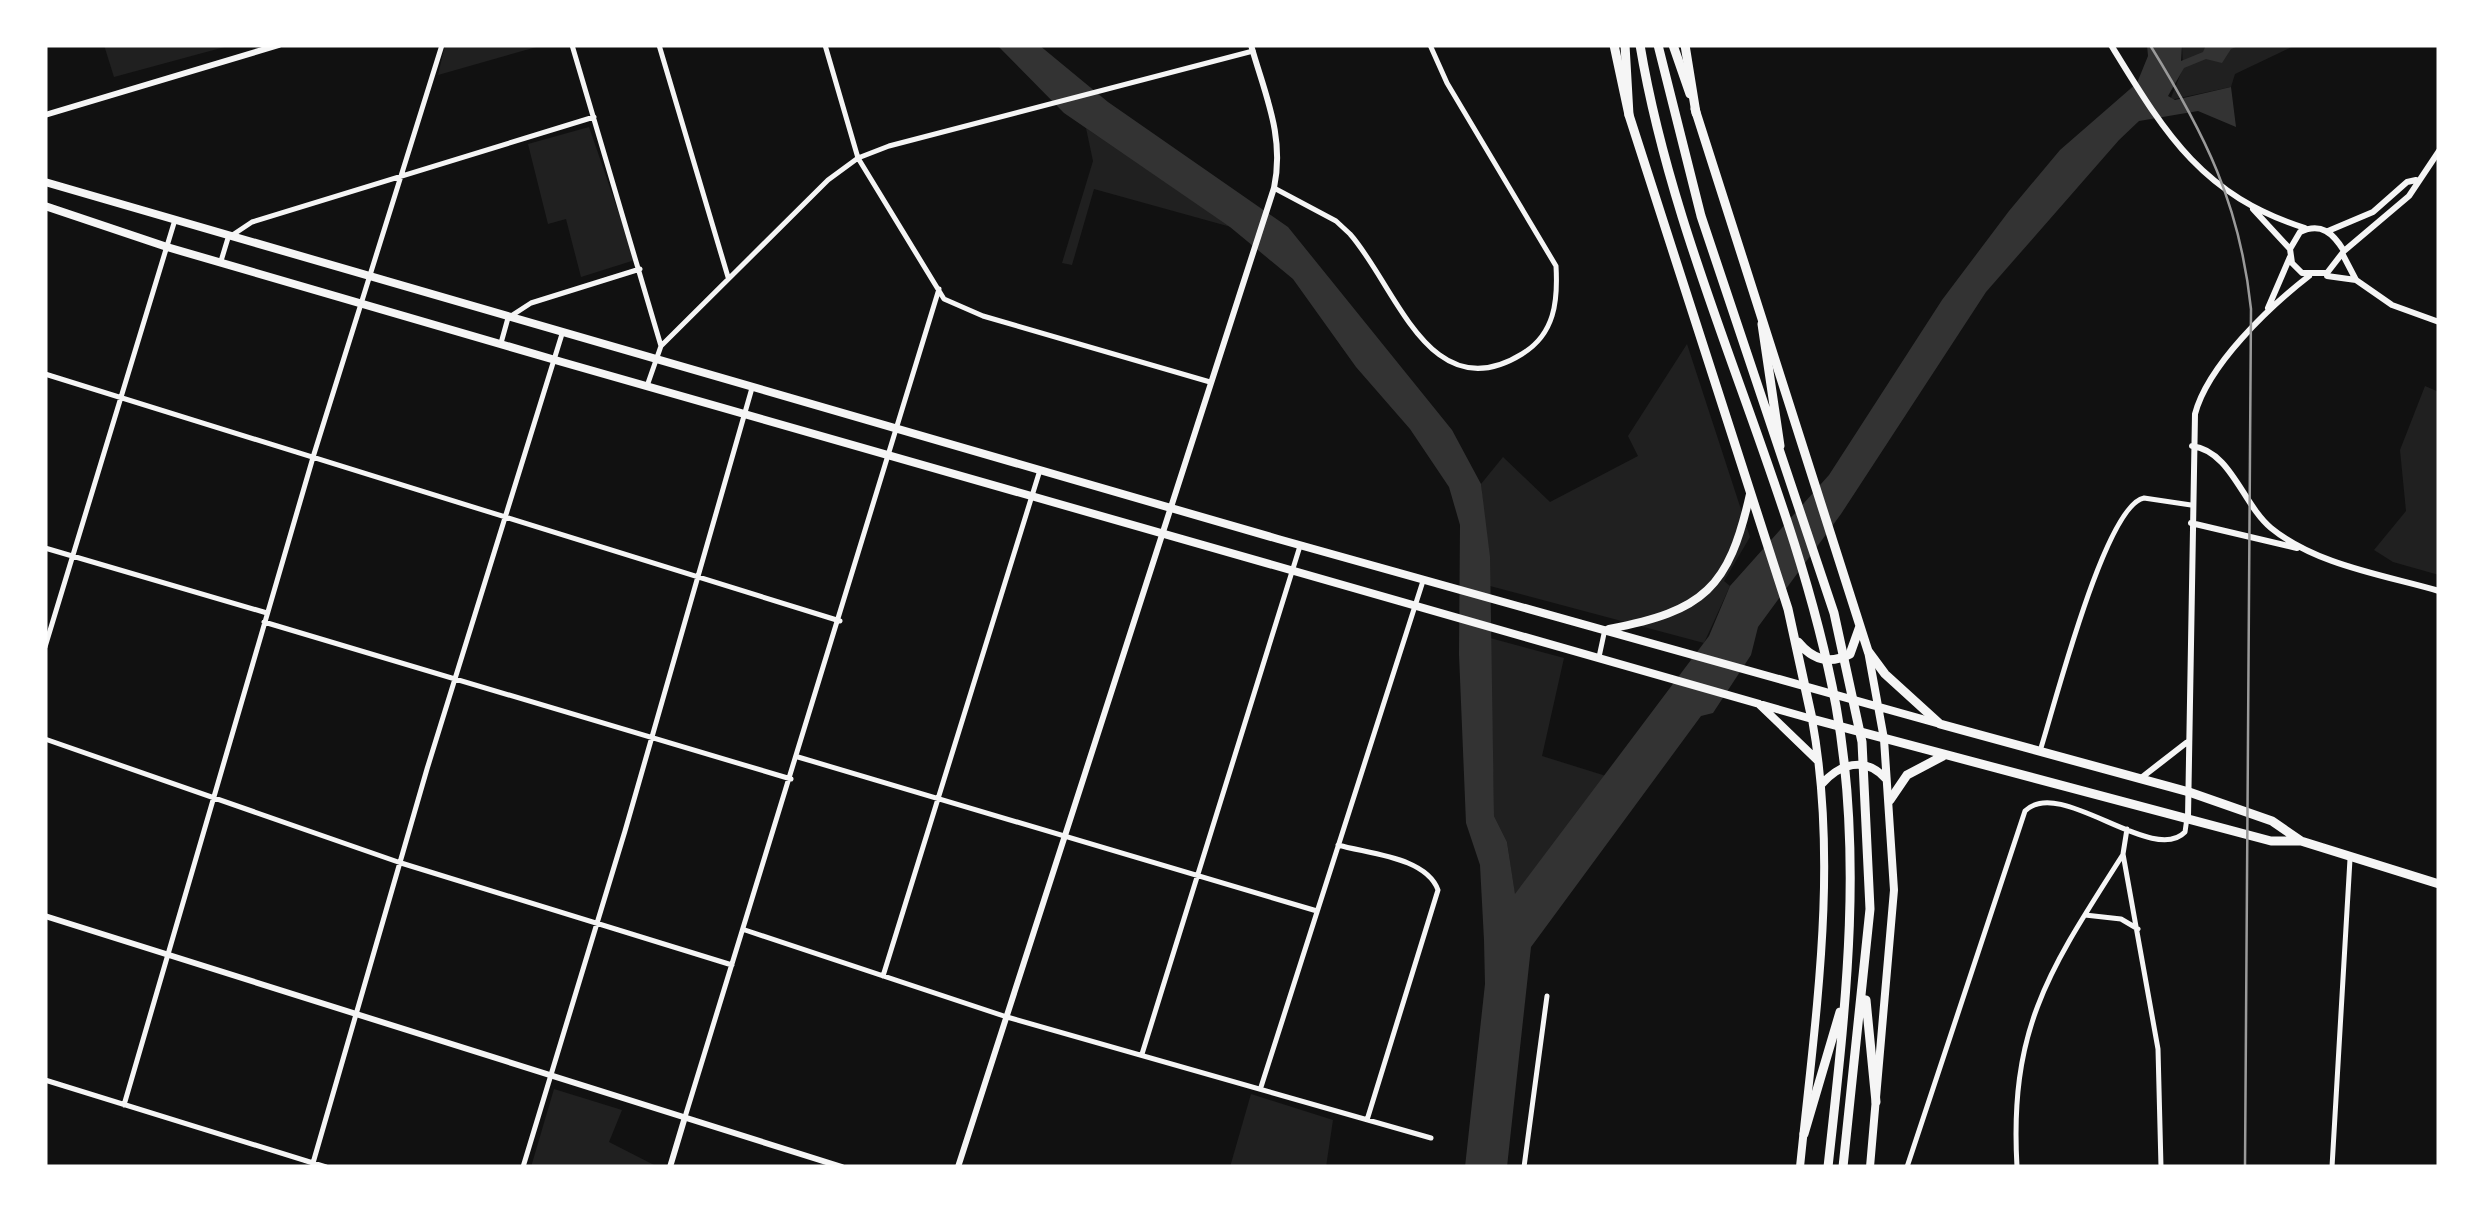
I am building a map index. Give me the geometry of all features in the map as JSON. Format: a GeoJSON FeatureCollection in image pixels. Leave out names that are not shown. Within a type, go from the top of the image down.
{"type":"FeatureCollection","features":[{"type":"Feature","properties":{"kind":"highway"},"geometry":{"type":"LineString","coordinates":[[1614,45],[1630,114],[1758,525],[1788,609],[1812,719],[2271,840],[2301,841],[2439,884]]}},
{"type":"Feature","properties":{"kind":"highway"},"geometry":{"type":"LineString","coordinates":[[1625,45],[1630,114]]}},
{"type":"Feature","properties":{"kind":"highway"},"geometry":{"type":"LineString","coordinates":[[1640,45],[1667,165],[1830,680],[1850,816],[1853,912],[1828,1167]]}},
{"type":"Feature","properties":{"kind":"highway"},"geometry":{"type":"LineString","coordinates":[[1658,45],[1701,216],[1844,655],[1862,742],[1870,909],[1843,1167]]}},
{"type":"Feature","properties":{"kind":"highway"},"geometry":{"type":"LineString","coordinates":[[1673,45],[1868,651],[1885,674],[1940,724],[2189,792],[2272,821],[2301,841]]}},
{"type":"Feature","properties":{"kind":"highway"},"geometry":{"type":"LineString","coordinates":[[1685,45],[1696,112]]}},
{"type":"Feature","properties":{"kind":"highway"},"geometry":{"type":"LineString","coordinates":[[1762,324],[1784,468]]}},
{"type":"Feature","properties":{"kind":"highway"},"geometry":{"type":"LineString","coordinates":[[1794,636],[1812,656],[1839,660],[1850,654],[1861,623]]}},
{"type":"Feature","properties":{"kind":"highway"},"geometry":{"type":"LineString","coordinates":[[1890,800],[1907,775],[1944,756]]}},
{"type":"Feature","properties":{"kind":"highway"},"geometry":{"type":"LineString","coordinates":[[1864,979],[1876,1102]]}},
{"type":"Feature","properties":{"kind":"highway"},"geometry":{"type":"LineString","coordinates":[[1804,1134],[1847,985]]}},
{"type":"Feature","properties":{"kind":"main road"},"geometry":{"type":"LineString","coordinates":[[45,182],[174,223],[1300,546],[1940,724]]}},
{"type":"Feature","properties":{"kind":"main road"},"geometry":{"type":"LineString","coordinates":[[45,206],[168,247],[501,344],[892,452],[1812,719],[1820,764],[1825,890],[1800,1167]]}},
{"type":"Feature","properties":{"kind":"main road"},"geometry":{"type":"LineString","coordinates":[[1606,630],[1685,606],[1717,582],[1736,551],[1750,494]]}},
{"type":"Feature","properties":{"kind":"main road"},"geometry":{"type":"LineString","coordinates":[[1868,651],[1889,783],[1894,890],[1870,1167]]}},
{"type":"Feature","properties":{"kind":"main road"},"geometry":{"type":"LineString","coordinates":[[1756,702],[1820,764]]}},
{"type":"Feature","properties":{"kind":"main road"},"geometry":{"type":"LineString","coordinates":[[1821,785],[1833,769],[1852,764],[1877,770],[1889,783]]}},
{"type":"Feature","properties":{"kind":"street"},"geometry":{"type":"LineString","coordinates":[[45,115],[279,45]]}},
{"type":"Feature","properties":{"kind":"street"},"geometry":{"type":"LineString","coordinates":[[124,1105],[314,454],[442,45]]}},
{"type":"Feature","properties":{"kind":"street"},"geometry":{"type":"LineString","coordinates":[[572,45],[661,346]]}},
{"type":"Feature","properties":{"kind":"street"},"geometry":{"type":"LineString","coordinates":[[659,45],[728,278]]}},
{"type":"Feature","properties":{"kind":"street"},"geometry":{"type":"LineString","coordinates":[[825,45],[858,158],[944,299],[983,316],[1212,382]]}},
{"type":"Feature","properties":{"kind":"street"},"geometry":{"type":"LineString","coordinates":[[1274,188],[1336,221],[1350,234],[1364,250],[1416,336],[1441,359],[1473,366],[1503,366],[1535,346],[1551,323],[1558,296],[1556,266],[1446,83],[1430,45]]}},
{"type":"Feature","properties":{"kind":"street"},"geometry":{"type":"LineString","coordinates":[[2111,45],[2160,124],[2196,168],[2252,208],[2290,253],[2296,269],[2308,276],[2356,280],[2392,305],[2439,322]]}},
{"type":"Feature","properties":{"kind":"street"},"geometry":{"type":"LineString","coordinates":[[647,386],[661,346],[828,180],[858,158],[889,146],[1252,48],[1277,130],[1280,152],[1274,188],[958,1167]]}},
{"type":"Feature","properties":{"kind":"street"},"geometry":{"type":"LineString","coordinates":[[221,262],[228,238],[252,222],[594,117]]}},
{"type":"Feature","properties":{"kind":"street"},"geometry":{"type":"LineString","coordinates":[[2322,276],[2409,196],[2439,150]]}},
{"type":"Feature","properties":{"kind":"street"},"geometry":{"type":"LineString","coordinates":[[2252,208],[2306,228],[2328,231],[2373,212],[2407,182],[2416,180]]}},
{"type":"Feature","properties":{"kind":"street"},"geometry":{"type":"LineString","coordinates":[[45,647],[174,223]]}},
{"type":"Feature","properties":{"kind":"street"},"geometry":{"type":"LineString","coordinates":[[2268,310],[2295,236],[2306,228]]}},
{"type":"Feature","properties":{"kind":"street"},"geometry":{"type":"LineString","coordinates":[[2328,231],[2350,262],[2356,280]]}},
{"type":"Feature","properties":{"kind":"street"},"geometry":{"type":"LineString","coordinates":[[501,344],[508,318],[531,303],[640,269]]}},
{"type":"Feature","properties":{"kind":"street"},"geometry":{"type":"LineString","coordinates":[[1907,1167],[2025,811],[2044,803],[2104,817],[2127,829],[2169,840],[2185,832],[2189,792],[2186,742],[2195,414],[2203,392],[2268,310],[2308,276]]}},
{"type":"Feature","properties":{"kind":"street"},"geometry":{"type":"LineString","coordinates":[[670,1167],[939,289]]}},
{"type":"Feature","properties":{"kind":"street"},"geometry":{"type":"LineString","coordinates":[[313,1162],[454,677],[562,334]]}},
{"type":"Feature","properties":{"kind":"street"},"geometry":{"type":"LineString","coordinates":[[45,374],[314,454],[840,621]]}},
{"type":"Feature","properties":{"kind":"street"},"geometry":{"type":"LineString","coordinates":[[522,1167],[654,735],[752,388]]}},
{"type":"Feature","properties":{"kind":"street"},"geometry":{"type":"LineString","coordinates":[[2192,446],[2218,456],[2268,525],[2303,550]]}},
{"type":"Feature","properties":{"kind":"street"},"geometry":{"type":"LineString","coordinates":[[883,976],[1040,470]]}},
{"type":"Feature","properties":{"kind":"street"},"geometry":{"type":"LineString","coordinates":[[2040,752],[2098,570],[2127,508],[2144,498],[2191,505]]}},
{"type":"Feature","properties":{"kind":"street"},"geometry":{"type":"LineString","coordinates":[[2191,523],[2303,550],[2439,591]]}},
{"type":"Feature","properties":{"kind":"street"},"geometry":{"type":"LineString","coordinates":[[1142,1054],[1300,546]]}},
{"type":"Feature","properties":{"kind":"street"},"geometry":{"type":"LineString","coordinates":[[45,548],[267,612]]}},
{"type":"Feature","properties":{"kind":"street"},"geometry":{"type":"LineString","coordinates":[[1261,1088],[1422,580]]}},
{"type":"Feature","properties":{"kind":"street"},"geometry":{"type":"LineString","coordinates":[[264,622],[654,735],[791,779]]}},
{"type":"Feature","properties":{"kind":"street"},"geometry":{"type":"LineString","coordinates":[[1599,657],[1606,630]]}},
{"type":"Feature","properties":{"kind":"street"},"geometry":{"type":"LineString","coordinates":[[45,740],[401,863],[732,966]]}},
{"type":"Feature","properties":{"kind":"street"},"geometry":{"type":"LineString","coordinates":[[2142,778],[2186,742]]}},
{"type":"Feature","properties":{"kind":"street"},"geometry":{"type":"LineString","coordinates":[[798,758],[1317,911]]}},
{"type":"Feature","properties":{"kind":"street"},"geometry":{"type":"LineString","coordinates":[[2127,829],[2124,854],[2158,1050],[2161,1167]]}},
{"type":"Feature","properties":{"kind":"street"},"geometry":{"type":"LineString","coordinates":[[1338,845],[1421,868],[1434,877],[1438,890],[1367,1120]]}},
{"type":"Feature","properties":{"kind":"street"},"geometry":{"type":"LineString","coordinates":[[2017,1167],[2014,1114],[2031,1016],[2058,954],[2124,854]]}},
{"type":"Feature","properties":{"kind":"street"},"geometry":{"type":"LineString","coordinates":[[2332,1167],[2351,856]]}},
{"type":"Feature","properties":{"kind":"street"},"geometry":{"type":"LineString","coordinates":[[2084,915],[2122,920],[2138,930]]}},
{"type":"Feature","properties":{"kind":"street"},"geometry":{"type":"LineString","coordinates":[[45,916],[842,1167]]}},
{"type":"Feature","properties":{"kind":"street"},"geometry":{"type":"LineString","coordinates":[[744,930],[1007,1017],[1431,1138]]}},
{"type":"Feature","properties":{"kind":"street"},"geometry":{"type":"LineString","coordinates":[[1524,1167],[1547,996]]}},
{"type":"Feature","properties":{"kind":"street"},"geometry":{"type":"LineString","coordinates":[[45,1080],[326,1167]]}},
{"type":"Feature","properties":{"kind":"shaded area"},"geometry":{"type":"Polygon","coordinates":[[[104,45],[232,45],[114,77],[104,45]]]}},
{"type":"Feature","properties":{"kind":"shaded area"},"geometry":{"type":"Polygon","coordinates":[[[445,45],[540,45],[540,46],[438,75],[445,45]]]}},
{"type":"Feature","properties":{"kind":"shaded area"},"geometry":{"type":"Polygon","coordinates":[[[997,45],[1039,45],[1108,102],[1288,227],[1452,430],[1481,484],[1490,557],[1494,816],[1507,842],[1515,894],[1709,636],[1730,586],[1829,475],[1942,300],[2009,211],[2060,150],[2137,83],[2148,56],[2147,45],[2182,45],[2181,61],[2203,52],[2206,45],[2241,45],[2231,49],[2222,63],[2206,59],[2184,68],[2168,96],[2175,100],[2231,87],[2236,127],[2198,111],[2139,121],[1986,292],[1841,514],[1758,627],[1751,655],[1713,713],[1701,716],[1531,947],[1507,1167],[1465,1167],[1485,984],[1484,940],[1480,865],[1466,823],[1459,654],[1460,525],[1449,487],[1410,429],[1356,367],[1293,279],[1230,227],[1064,113],[997,45]]]}},
{"type":"Feature","properties":{"kind":"shaded area"},"geometry":{"type":"Polygon","coordinates":[[[2182,45],[2296,45],[2235,74],[2231,87],[2170,100],[2183,68],[2182,45]]]}},
{"type":"Feature","properties":{"kind":"shaded area"},"geometry":{"type":"Polygon","coordinates":[[[589,127],[635,260],[581,277],[566,219],[548,224],[528,144],[589,127]]]}},
{"type":"Feature","properties":{"kind":"shaded area"},"geometry":{"type":"Polygon","coordinates":[[[1086,128],[1231,227],[1094,189],[1072,265],[1062,263],[1093,161],[1086,128]]]}},
{"type":"Feature","properties":{"kind":"shaded area"},"geometry":{"type":"Polygon","coordinates":[[[1687,344],[1750,537],[1724,581],[1730,586],[1704,643],[1490,586],[1481,484],[1503,457],[1550,502],[1638,456],[1628,436],[1687,344]]]}},
{"type":"Feature","properties":{"kind":"shaded area"},"geometry":{"type":"Polygon","coordinates":[[[2425,386],[2439,392],[2439,575],[2393,562],[2374,550],[2406,511],[2400,450],[2425,386]]]}},
{"type":"Feature","properties":{"kind":"shaded area"},"geometry":{"type":"Polygon","coordinates":[[[1490,638],[1564,658],[1542,756],[1606,776],[1515,896],[1507,842],[1494,816],[1490,638]]]}},
{"type":"Feature","properties":{"kind":"shaded area"},"geometry":{"type":"Polygon","coordinates":[[[554,1089],[622,1110],[609,1142],[658,1167],[531,1167],[554,1089]]]}},
{"type":"Feature","properties":{"kind":"shaded area"},"geometry":{"type":"Polygon","coordinates":[[[1251,1094],[1333,1120],[1326,1167],[1230,1167],[1251,1094]]]}},
{"type":"Feature","properties":{"kind":"railway"},"geometry":{"type":"LineString","coordinates":[[2150,45],[2217,171],[2238,236],[2251,309],[2245,1167]]}}]}
